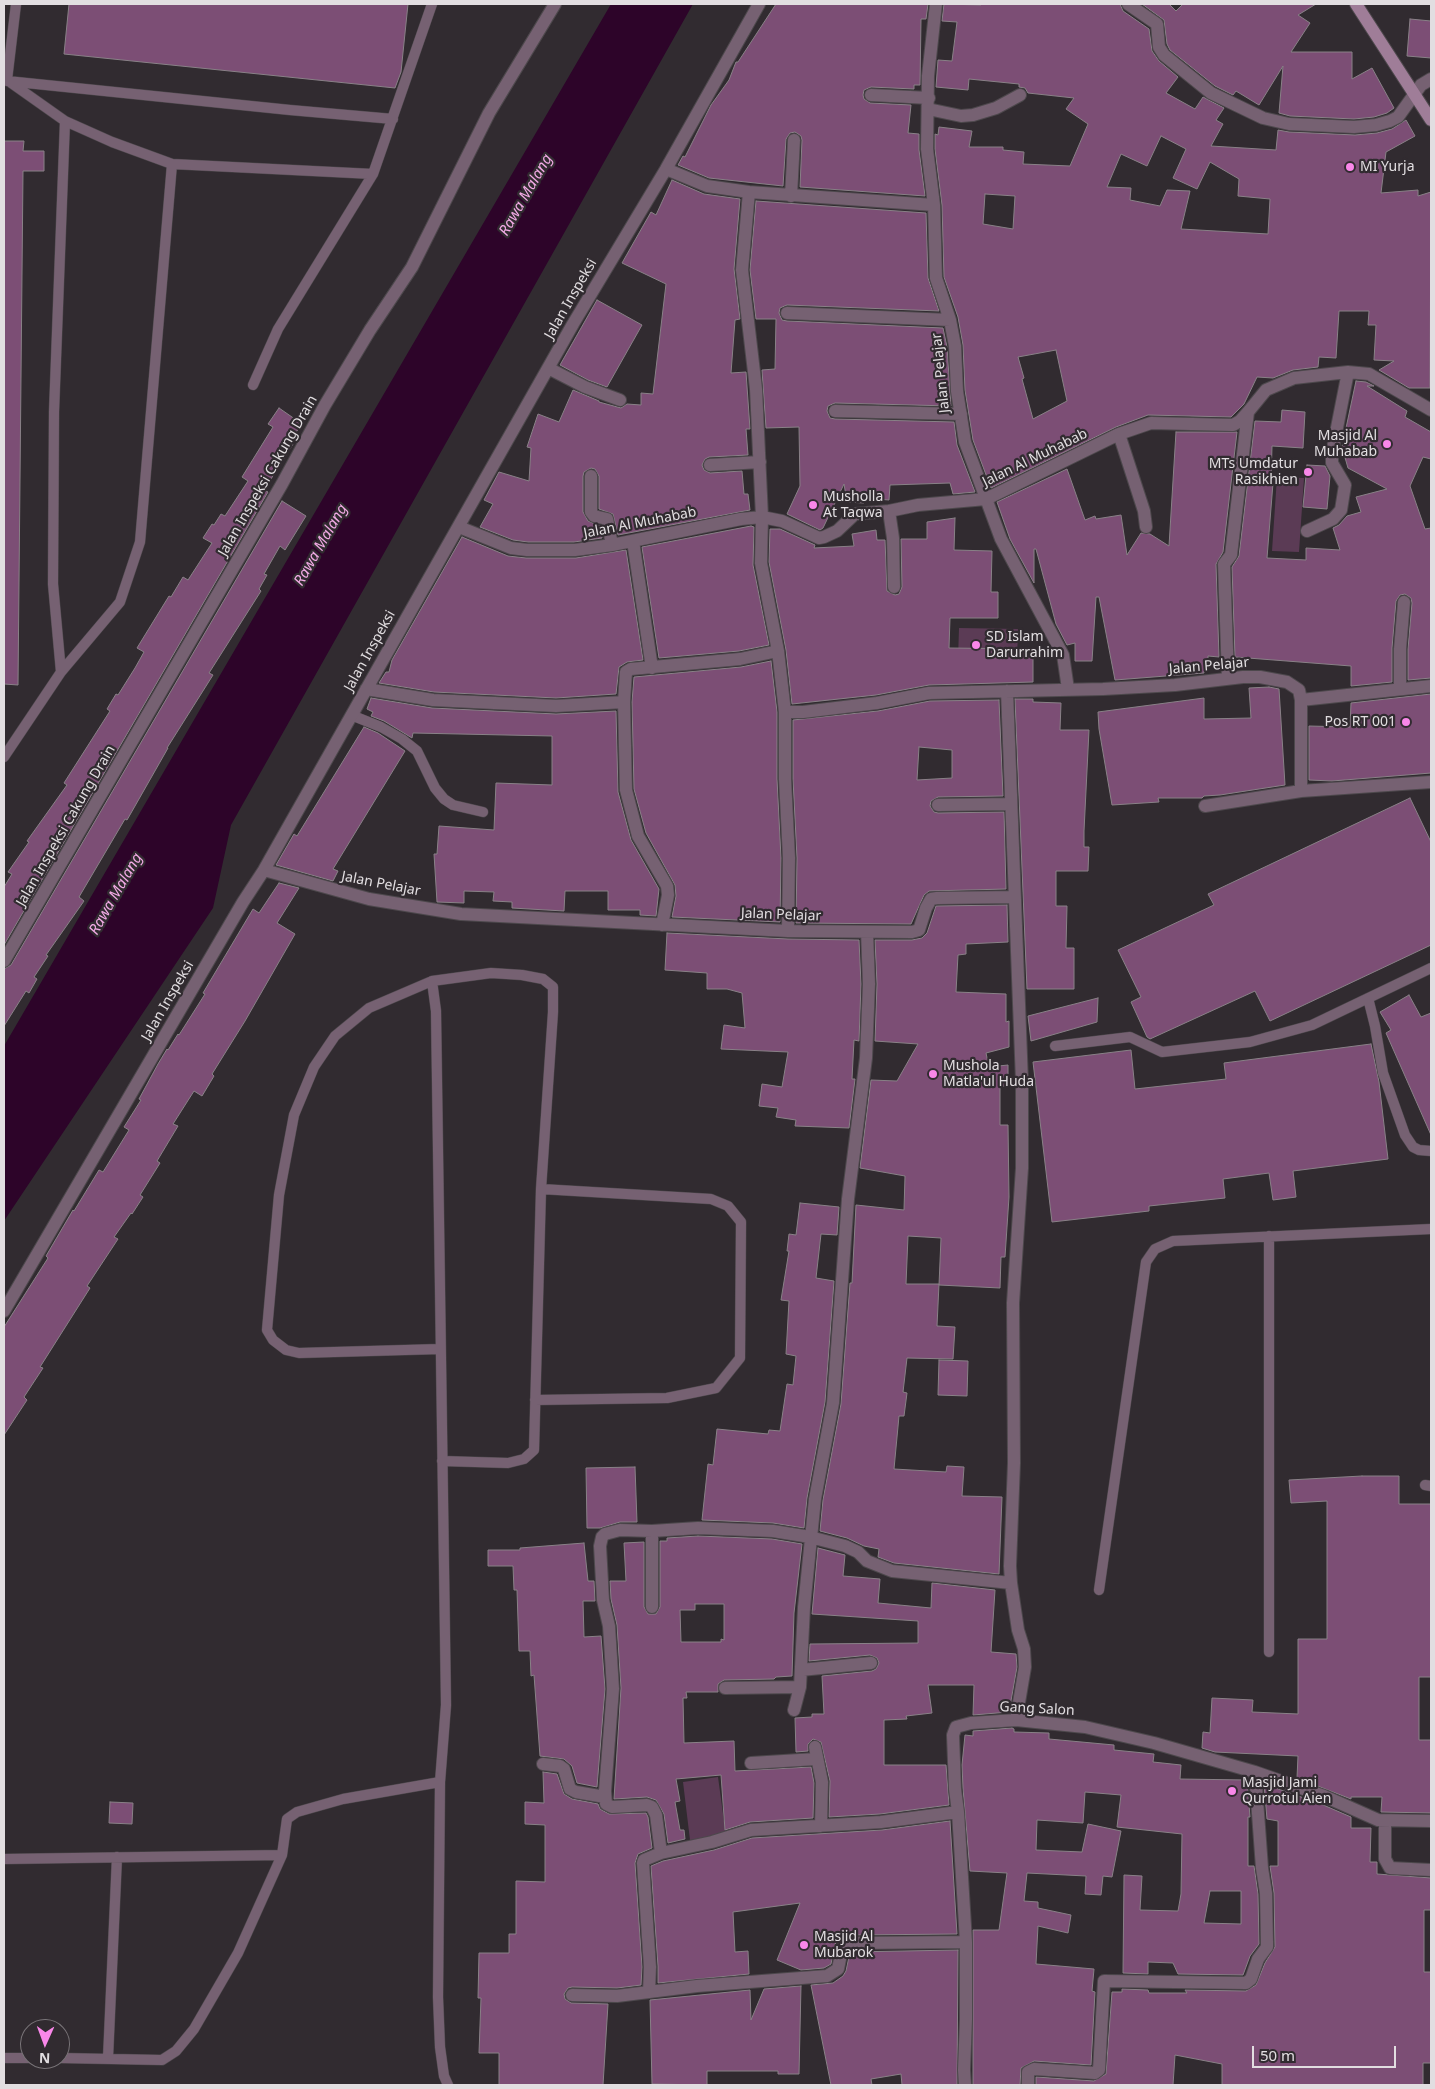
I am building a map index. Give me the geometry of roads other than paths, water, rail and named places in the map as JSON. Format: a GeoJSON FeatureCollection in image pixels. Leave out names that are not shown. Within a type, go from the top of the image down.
{"type":"FeatureCollection","features":[{"type":"Feature","properties":{"kind":"street","name":"Jalan Inspeksi Cakung Drain"},"geometry":{"type":"LineString","coordinates":[[4,961],[282,484],[325,405],[370,330],[412,267],[446,202],[481,128],[517,70],[535,34],[555,4]]}},
{"type":"Feature","properties":{"kind":"street","name":"Jalan Inspeksi"},"geometry":{"type":"LineString","coordinates":[[4,1310],[233,919],[264,870],[600,277],[666,169],[759,4]]}},
{"type":"Feature","properties":{"kind":"street","name":"Jalan Pelajar"},"geometry":{"type":"LineString","coordinates":[[936,4],[928,76],[927,149],[934,205],[936,278],[950,320],[955,346],[957,391],[965,442],[1001,539],[1063,655],[1068,690]]}},
{"type":"Feature","properties":{"kind":"street"},"geometry":{"type":"LineString","coordinates":[[1128,4],[1157,24],[1159,47],[1164,55],[1211,93],[1263,118],[1289,124],[1324,127],[1376,125],[1398,117],[1421,85],[1431,78]]}},
{"type":"Feature","properties":{"kind":"street"},"geometry":{"type":"LineString","coordinates":[[1356,4],[1431,120]]}},
{"type":"Feature","properties":{"kind":"street"},"geometry":{"type":"LineString","coordinates":[[871,95],[928,104],[961,116],[973,116],[996,108],[1020,95]]}},
{"type":"Feature","properties":{"kind":"street"},"geometry":{"type":"LineString","coordinates":[[791,196],[794,140]]}},
{"type":"Feature","properties":{"kind":"street"},"geometry":{"type":"LineString","coordinates":[[666,169],[707,186],[749,192],[934,205]]}},
{"type":"Feature","properties":{"kind":"street"},"geometry":{"type":"LineString","coordinates":[[749,192],[742,270],[753,356],[760,462],[761,563],[778,650],[785,712],[785,779],[789,858],[788,931]]}},
{"type":"Feature","properties":{"kind":"street"},"geometry":{"type":"LineString","coordinates":[[787,313],[950,320]]}},
{"type":"Feature","properties":{"kind":"street"},"geometry":{"type":"LineString","coordinates":[[548,368],[585,387],[620,400]]}},
{"type":"Feature","properties":{"kind":"street"},"geometry":{"type":"LineString","coordinates":[[1307,532],[1333,519],[1341,510],[1346,485],[1332,463],[1332,453],[1348,372]]}},
{"type":"Feature","properties":{"kind":"street","name":"Jalan Al Muhabab"},"geometry":{"type":"LineString","coordinates":[[460,527],[499,544],[519,549],[575,550],[612,545],[741,519],[762,517],[782,521],[819,538],[837,531],[855,514],[918,505],[986,499],[1119,434],[1151,423],[1233,425],[1240,421],[1266,390],[1294,378],[1348,372],[1369,374],[1431,410]]}},
{"type":"Feature","properties":{"kind":"street"},"geometry":{"type":"LineString","coordinates":[[835,411],[961,414]]}},
{"type":"Feature","properties":{"kind":"street"},"geometry":{"type":"LineString","coordinates":[[1228,678],[1224,564],[1231,555],[1248,412]]}},
{"type":"Feature","properties":{"kind":"street"},"geometry":{"type":"LineString","coordinates":[[1119,434],[1144,511],[1146,527]]}},
{"type":"Feature","properties":{"kind":"street"},"geometry":{"type":"LineString","coordinates":[[710,465],[760,462]]}},
{"type":"Feature","properties":{"kind":"street"},"geometry":{"type":"LineString","coordinates":[[591,476],[591,512],[594,516],[607,519],[612,545]]}},
{"type":"Feature","properties":{"kind":"street"},"geometry":{"type":"LineString","coordinates":[[890,510],[894,587]]}},
{"type":"Feature","properties":{"kind":"street"},"geometry":{"type":"LineString","coordinates":[[633,541],[652,668]]}},
{"type":"Feature","properties":{"kind":"street"},"geometry":{"type":"LineString","coordinates":[[1400,689],[1400,649],[1404,602]]}},
{"type":"Feature","properties":{"kind":"street"},"geometry":{"type":"LineString","coordinates":[[662,925],[668,895],[667,886],[638,836],[626,790],[624,702],[626,672],[631,668],[652,668],[740,659],[778,650]]}},
{"type":"Feature","properties":{"kind":"street","name":"Jalan Pelajar"},"geometry":{"type":"LineString","coordinates":[[785,712],[802,712],[877,703],[929,693],[1103,689],[1260,677],[1287,682],[1299,690],[1301,700]]}},
{"type":"Feature","properties":{"kind":"street"},"geometry":{"type":"LineString","coordinates":[[1300,791],[1301,700],[1431,686]]}},
{"type":"Feature","properties":{"kind":"street"},"geometry":{"type":"LineString","coordinates":[[366,689],[433,700],[556,706],[624,702]]}},
{"type":"Feature","properties":{"kind":"street"},"geometry":{"type":"LineString","coordinates":[[1007,691],[1022,1082],[1022,1168],[1013,1303],[1014,1430],[1011,1583],[1018,1630],[1024,1649],[1025,1667],[1016,1720]]}},
{"type":"Feature","properties":{"kind":"street"},"geometry":{"type":"LineString","coordinates":[[1205,806],[1300,791],[1431,782]]}},
{"type":"Feature","properties":{"kind":"street"},"geometry":{"type":"LineString","coordinates":[[938,805],[1010,804]]}},
{"type":"Feature","properties":{"kind":"street","name":"Jalan Pelajar"},"geometry":{"type":"LineString","coordinates":[[264,870],[369,899],[444,912],[788,931],[912,932],[919,930],[931,899],[1015,897]]}},
{"type":"Feature","properties":{"kind":"street"},"geometry":{"type":"LineString","coordinates":[[794,1710],[800,1686],[810,1537],[815,1498],[833,1403],[848,1199],[866,1058],[869,984],[867,932]]}},
{"type":"Feature","properties":{"kind":"street"},"geometry":{"type":"LineString","coordinates":[[662,1853],[656,1815],[652,1807],[647,1805],[612,1807],[606,1804],[613,1689],[610,1626],[603,1600],[600,1546],[602,1537],[605,1534],[620,1530],[652,1531],[698,1528],[773,1531],[810,1537],[845,1546],[858,1552],[867,1561],[892,1571],[1011,1583]]}},
{"type":"Feature","properties":{"kind":"street"},"geometry":{"type":"LineString","coordinates":[[652,1531],[652,1607]]}},
{"type":"Feature","properties":{"kind":"street"},"geometry":{"type":"LineString","coordinates":[[801,1670],[871,1663]]}},
{"type":"Feature","properties":{"kind":"street"},"geometry":{"type":"LineString","coordinates":[[725,1688],[800,1686]]}},
{"type":"Feature","properties":{"kind":"street","name":"Gang Salon"},"geometry":{"type":"LineString","coordinates":[[965,2085],[966,1942],[958,1812],[954,1789],[953,1735],[956,1726],[1016,1720],[1085,1727],[1154,1743],[1256,1772],[1324,1796],[1378,1820],[1431,1821]]}},
{"type":"Feature","properties":{"kind":"street"},"geometry":{"type":"LineString","coordinates":[[751,1764],[816,1753],[822,1782],[821,1826]]}},
{"type":"Feature","properties":{"kind":"street"},"geometry":{"type":"LineString","coordinates":[[544,1764],[560,1766],[564,1769],[570,1789],[576,1792],[605,1797]]}},
{"type":"Feature","properties":{"kind":"street"},"geometry":{"type":"LineString","coordinates":[[1028,2085],[1028,2072],[1034,2069],[1095,2073],[1099,2070],[1104,1981],[1246,1983],[1251,1979],[1258,1959],[1267,1942],[1266,1893],[1262,1868],[1256,1772]]}},
{"type":"Feature","properties":{"kind":"street"},"geometry":{"type":"LineString","coordinates":[[649,1992],[650,1967],[644,1860],[662,1853],[712,1842],[751,1830],[928,1817],[958,1812]]}},
{"type":"Feature","properties":{"kind":"street"},"geometry":{"type":"LineString","coordinates":[[1385,1821],[1385,1859],[1390,1868],[1431,1870]]}},
{"type":"Feature","properties":{"kind":"street"},"geometry":{"type":"LineString","coordinates":[[572,1996],[617,1996],[826,1976],[838,1969],[842,1949],[854,1943],[966,1942]]}},
{"type":"Feature","properties":{"kind":"lane"},"geometry":{"type":"LineString","coordinates":[[5,80],[16,4]]}},
{"type":"Feature","properties":{"kind":"lane"},"geometry":{"type":"LineString","coordinates":[[253,385],[278,329],[373,174],[432,4]]}},
{"type":"Feature","properties":{"kind":"lane"},"geometry":{"type":"LineString","coordinates":[[5,80],[392,119]]}},
{"type":"Feature","properties":{"kind":"lane"},"geometry":{"type":"LineString","coordinates":[[5,80],[65,122],[172,164],[373,174]]}},
{"type":"Feature","properties":{"kind":"lane"},"geometry":{"type":"LineString","coordinates":[[61,672],[53,584],[54,412],[65,122]]}},
{"type":"Feature","properties":{"kind":"lane"},"geometry":{"type":"LineString","coordinates":[[4,757],[61,672],[120,602],[140,542],[172,164]]}},
{"type":"Feature","properties":{"kind":"lane"},"geometry":{"type":"LineString","coordinates":[[351,716],[381,727],[402,739],[417,751],[435,788],[453,805],[484,812]]}},
{"type":"Feature","properties":{"kind":"lane"},"geometry":{"type":"LineString","coordinates":[[4,735],[16,737]]}},
{"type":"Feature","properties":{"kind":"lane"},"geometry":{"type":"LineString","coordinates":[[1055,1046],[1130,1037],[1162,1052],[1250,1042],[1312,1025],[1431,968]]}},
{"type":"Feature","properties":{"kind":"lane"},"geometry":{"type":"LineString","coordinates":[[440,1349],[299,1353],[286,1350],[273,1340],[267,1330],[278,1195],[294,1115],[314,1067],[335,1036],[369,1008],[432,981],[490,973],[522,975],[543,980],[553,988],[553,1012],[541,1189],[534,1450],[524,1459],[508,1463],[442,1462]]}},
{"type":"Feature","properties":{"kind":"lane"},"geometry":{"type":"LineString","coordinates":[[432,981],[436,1011],[446,1705],[440,1782],[438,1996],[440,2047],[444,2076],[448,2085]]}},
{"type":"Feature","properties":{"kind":"lane"},"geometry":{"type":"LineString","coordinates":[[1368,998],[1383,1073],[1405,1135],[1413,1147],[1419,1150],[1431,1151]]}},
{"type":"Feature","properties":{"kind":"lane"},"geometry":{"type":"LineString","coordinates":[[535,1400],[667,1398],[697,1392],[716,1388],[740,1358],[741,1222],[728,1206],[711,1199],[541,1189]]}},
{"type":"Feature","properties":{"kind":"lane"},"geometry":{"type":"LineString","coordinates":[[1100,1590],[1146,1262],[1155,1249],[1173,1241],[1431,1229]]}},
{"type":"Feature","properties":{"kind":"lane"},"geometry":{"type":"LineString","coordinates":[[1269,1236],[1269,1652]]}},
{"type":"Feature","properties":{"kind":"lane"},"geometry":{"type":"LineString","coordinates":[[70,2058],[162,2060],[176,2051],[194,2029],[238,1953],[282,1855],[287,1820],[297,1812],[343,1799],[440,1782]]}},
{"type":"Feature","properties":{"kind":"lane"},"geometry":{"type":"LineString","coordinates":[[4,1859],[282,1855]]}},
{"type":"Feature","properties":{"kind":"lane"},"geometry":{"type":"LineString","coordinates":[[108,2058],[117,1857]]}},
{"type":"Feature","properties":{"kind":"lane"},"geometry":{"type":"LineString","coordinates":[[4,2058],[20,2058]]}},
{"type":"Feature","properties":{"kind":"water","name":"Rawa Malang"},"geometry":{"type":"Polygon","coordinates":[[[611,4],[693,4],[231,825],[213,908],[4,1221],[4,1046],[611,4]]]}},
{"type":"Feature","properties":{"kind":"place","name":"MI Yurja"},"geometry":{"type":"Point","coordinates":[1350,167]}},
{"type":"Feature","properties":{"kind":"place","name":"Masjid Al Muhabab"},"geometry":{"type":"Point","coordinates":[1387,444]}},
{"type":"Feature","properties":{"kind":"place","name":"MTs Umdatur Rasikhien"},"geometry":{"type":"Point","coordinates":[1308,472]}},
{"type":"Feature","properties":{"kind":"place","name":"Musholla At Taqwa"},"geometry":{"type":"Point","coordinates":[813,505]}},
{"type":"Feature","properties":{"kind":"place","name":"SD Islam Darurrahim"},"geometry":{"type":"Point","coordinates":[976,645]}},
{"type":"Feature","properties":{"kind":"place","name":"Pos RT 001"},"geometry":{"type":"Point","coordinates":[1406,722]}},
{"type":"Feature","properties":{"kind":"place","name":"Mushola Matla'ul Huda"},"geometry":{"type":"Point","coordinates":[933,1074]}},
{"type":"Feature","properties":{"kind":"place","name":"Masjid Jami Qurrotul Aien"},"geometry":{"type":"Point","coordinates":[1232,1791]}},
{"type":"Feature","properties":{"kind":"place","name":"Masjid Al Mubarok"},"geometry":{"type":"Point","coordinates":[804,1945]}}]}
